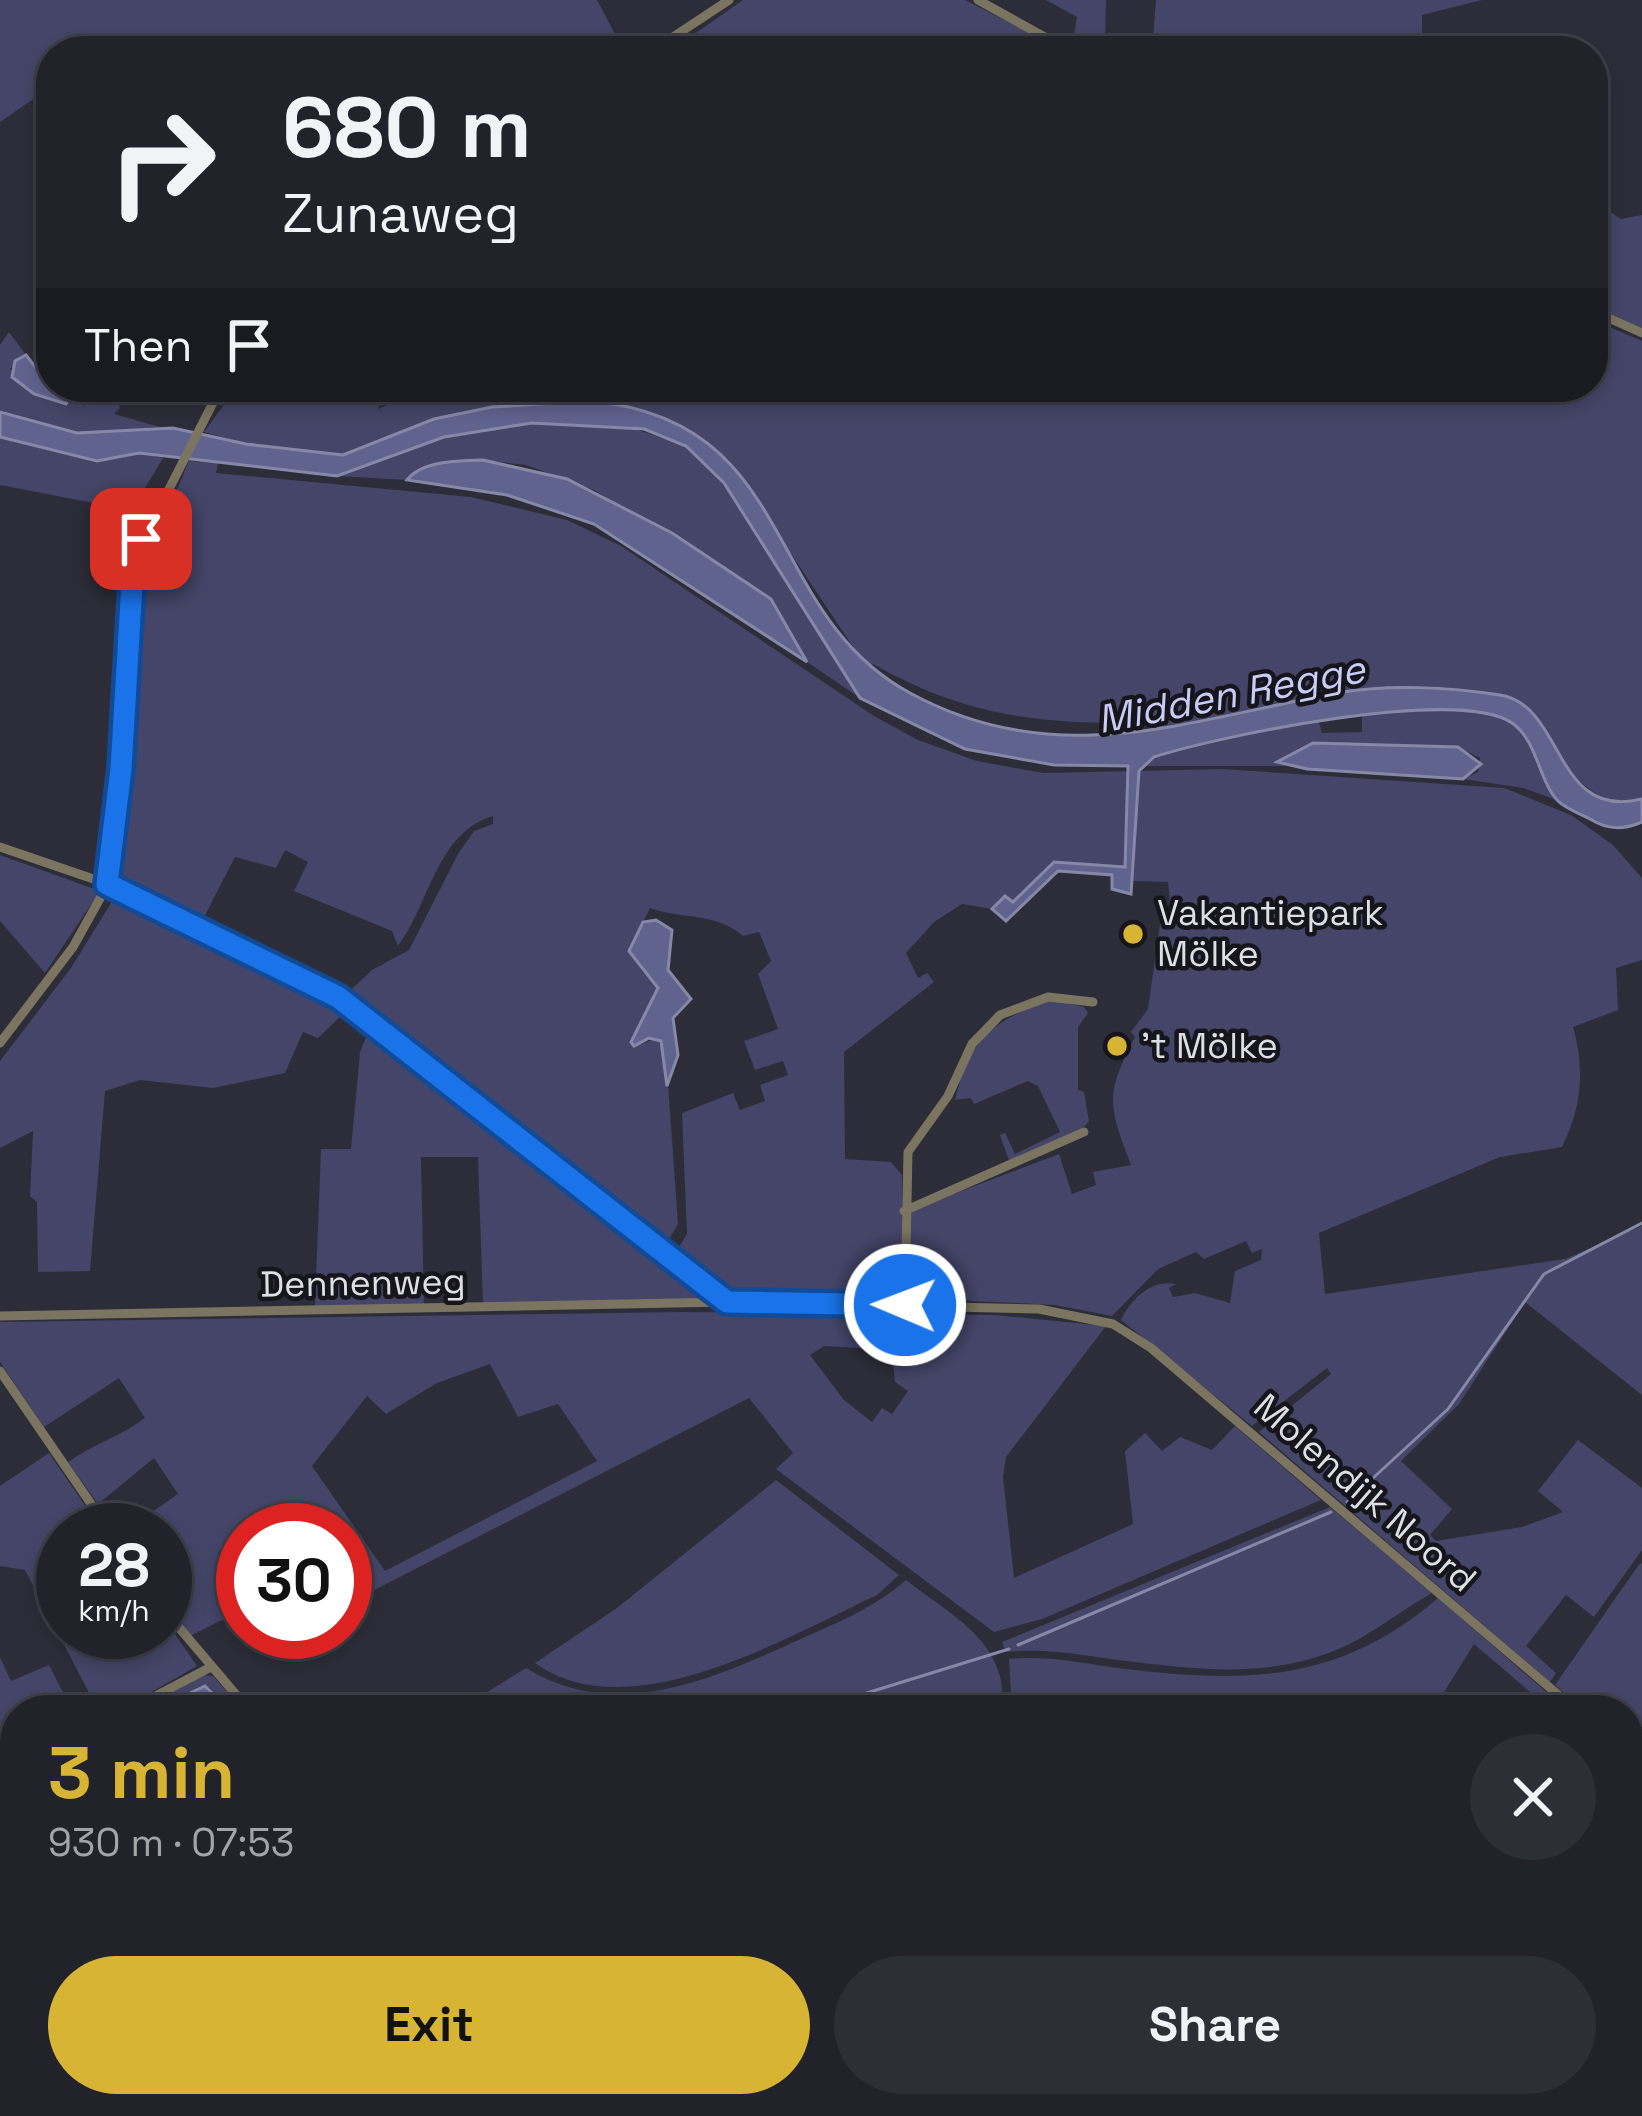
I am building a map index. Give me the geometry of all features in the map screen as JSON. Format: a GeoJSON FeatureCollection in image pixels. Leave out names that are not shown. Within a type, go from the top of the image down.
{"type":"FeatureCollection","features":[{"type":"Feature","properties":{"kind":"street"},"geometry":{"type":"LineString","coordinates":[[675,36],[729,0]]}},
{"type":"Feature","properties":{"kind":"street"},"geometry":{"type":"LineString","coordinates":[[978,0],[1043,36]]}},
{"type":"Feature","properties":{"kind":"street"},"geometry":{"type":"LineString","coordinates":[[1608,318],[1642,333]]}},
{"type":"Feature","properties":{"kind":"street"},"geometry":{"type":"LineString","coordinates":[[0,1043],[73,947],[107,884],[134,562],[212,402]]}},
{"type":"Feature","properties":{"kind":"street"},"geometry":{"type":"LineString","coordinates":[[0,847],[107,884],[338,997],[727,1302]]}},
{"type":"Feature","properties":{"kind":"street"},"geometry":{"type":"LineString","coordinates":[[905,1305],[908,1152],[948,1096],[982,1030],[1000,1015],[1054,995],[1093,1002]]}},
{"type":"Feature","properties":{"kind":"street"},"geometry":{"type":"LineString","coordinates":[[904,1210],[1084,1132]]}},
{"type":"Feature","properties":{"kind":"street","name":"Dennenweg"},"geometry":{"type":"LineString","coordinates":[[0,1316],[727,1302],[1039,1309],[1114,1324]]}},
{"type":"Feature","properties":{"kind":"street","name":"Molendijk Noord"},"geometry":{"type":"LineString","coordinates":[[1114,1324],[1236,1418],[1559,1695]]}},
{"type":"Feature","properties":{"kind":"street"},"geometry":{"type":"LineString","coordinates":[[0,1371],[90,1503]]}},
{"type":"Feature","properties":{"kind":"street"},"geometry":{"type":"LineString","coordinates":[[192,1646],[235,1695]]}},
{"type":"Feature","properties":{"kind":"street"},"geometry":{"type":"LineString","coordinates":[[157,1695],[209,1668]]}},
{"type":"Feature","properties":{"kind":"shaded area"},"geometry":{"type":"Polygon","coordinates":[[[0,0],[597,0],[616,36],[36,36],[36,97],[0,122],[0,0]]]}},
{"type":"Feature","properties":{"kind":"shaded area"},"geometry":{"type":"Polygon","coordinates":[[[743,0],[965,0],[1036,36],[691,36],[743,0]]]}},
{"type":"Feature","properties":{"kind":"shaded area"},"geometry":{"type":"Polygon","coordinates":[[[1046,0],[1106,0],[1105,36],[1074,36],[1077,17],[1046,0]]]}},
{"type":"Feature","properties":{"kind":"shaded area"},"geometry":{"type":"Polygon","coordinates":[[[1156,0],[1482,0],[1422,15],[1422,36],[1153,36],[1156,0]]]}},
{"type":"Feature","properties":{"kind":"shaded area"},"geometry":{"type":"Polygon","coordinates":[[[1608,211],[1621,219],[1642,215],[1642,328],[1608,313],[1608,211]]]}},
{"type":"Feature","properties":{"kind":"shaded area"},"geometry":{"type":"Polygon","coordinates":[[[1608,326],[1642,341],[1642,799],[1617,803],[1597,795],[1564,769],[1529,709],[1504,695],[1384,688],[1155,733],[1158,723],[1045,720],[977,708],[873,664],[867,668],[728,459],[621,404],[492,407],[434,419],[343,455],[246,444],[204,432],[226,402],[380,402],[378,409],[395,402],[1608,402],[1608,326]]]}},
{"type":"Feature","properties":{"kind":"shaded area"},"geometry":{"type":"Polygon","coordinates":[[[9,332],[26,355],[10,369],[36,395],[36,402],[84,406],[86,402],[119,402],[114,414],[160,427],[77,433],[0,412],[0,345],[9,332]]]}},
{"type":"Feature","properties":{"kind":"shaded area"},"geometry":{"type":"Polygon","coordinates":[[[26,355],[36,368],[36,395],[12,377],[15,361],[26,355]]]}},
{"type":"Feature","properties":{"kind":"shaded area"},"geometry":{"type":"Polygon","coordinates":[[[595,402],[658,416],[708,443],[744,480],[826,616],[862,658],[910,693],[964,717],[1018,731],[1123,733],[1357,690],[1418,688],[1500,695],[1521,703],[1537,719],[1575,778],[1591,793],[1613,801],[1642,799],[1642,822],[1609,827],[1561,804],[1521,731],[1484,713],[1442,710],[1337,718],[1154,757],[1139,771],[1131,894],[1112,889],[1112,875],[1058,871],[1006,921],[992,909],[1005,896],[1013,902],[1054,862],[1125,867],[1128,766],[1054,765],[965,749],[860,698],[724,483],[686,446],[644,429],[532,423],[444,437],[337,476],[139,453],[97,461],[0,437],[0,412],[77,433],[173,428],[246,444],[343,455],[434,419],[492,407],[595,402]]]}},
{"type":"Feature","properties":{"kind":"shaded area"},"geometry":{"type":"Polygon","coordinates":[[[532,423],[620,424],[686,446],[724,483],[860,698],[807,662],[771,599],[594,490],[526,465],[483,460],[438,464],[407,480],[337,476],[444,437],[532,423]]]}},
{"type":"Feature","properties":{"kind":"shaded area"},"geometry":{"type":"Polygon","coordinates":[[[0,437],[97,461],[139,453],[163,458],[136,503],[99,504],[0,485],[0,437]]]}},
{"type":"Feature","properties":{"kind":"shaded area"},"geometry":{"type":"Polygon","coordinates":[[[483,460],[567,479],[672,533],[771,599],[807,662],[594,524],[507,495],[407,480],[431,465],[483,460]]]}},
{"type":"Feature","properties":{"kind":"shaded area"},"geometry":{"type":"Polygon","coordinates":[[[189,461],[218,463],[216,473],[471,497],[567,520],[621,546],[874,716],[918,740],[977,761],[1043,773],[1222,769],[1504,788],[1571,815],[1613,845],[1642,878],[1642,960],[1616,968],[1618,1010],[1573,1027],[1580,1088],[1562,1147],[1500,1157],[1319,1233],[1325,1294],[1565,1259],[1642,1226],[1642,1395],[1525,1302],[1459,1404],[1401,1461],[1452,1509],[1430,1535],[1436,1541],[1522,1527],[1563,1512],[1538,1491],[1578,1440],[1642,1488],[1642,1550],[1594,1617],[1566,1595],[1526,1646],[1556,1673],[1550,1682],[1259,1432],[1331,1374],[1327,1368],[1252,1426],[1121,1320],[1136,1298],[1167,1283],[1176,1284],[1169,1288],[1173,1297],[1195,1293],[1230,1303],[1235,1271],[1261,1260],[1262,1249],[1252,1253],[1246,1241],[1204,1259],[1196,1252],[1158,1269],[1112,1316],[1055,1305],[911,1298],[908,1216],[914,1209],[1059,1154],[1072,1194],[1096,1185],[1093,1172],[1131,1165],[1114,1113],[1114,1087],[1135,1037],[1131,1032],[1148,1009],[1162,910],[1181,912],[1170,903],[1168,882],[1131,881],[1132,867],[1054,862],[1013,903],[1005,896],[992,909],[962,904],[934,922],[906,953],[918,978],[927,973],[934,982],[844,1052],[845,1159],[891,1162],[902,1175],[903,1292],[894,1300],[737,1300],[673,1257],[687,1234],[682,1113],[733,1093],[740,1110],[765,1101],[760,1085],[788,1075],[783,1061],[755,1070],[744,1041],[778,1029],[758,974],[771,961],[759,932],[743,936],[722,923],[650,908],[629,951],[658,989],[631,1042],[634,1046],[658,1038],[666,1056],[678,1224],[663,1249],[342,998],[372,970],[409,950],[458,854],[474,831],[493,824],[493,816],[474,824],[447,853],[398,946],[392,931],[294,891],[308,862],[285,850],[276,868],[235,857],[200,925],[116,882],[140,553],[155,517],[167,513],[189,461]]]}},
{"type":"Feature","properties":{"kind":"shaded area"},"geometry":{"type":"Polygon","coordinates":[[[1451,708],[1505,720],[1530,744],[1559,801],[1523,788],[1463,779],[1478,772],[1480,758],[1458,747],[1280,764],[1289,766],[1142,766],[1201,743],[1318,719],[1322,733],[1362,732],[1362,716],[1451,708]]]}},
{"type":"Feature","properties":{"kind":"shaded area"},"geometry":{"type":"Polygon","coordinates":[[[1313,743],[1458,747],[1481,764],[1463,779],[1307,769],[1277,762],[1313,743]]]}},
{"type":"Feature","properties":{"kind":"shaded area"},"geometry":{"type":"Polygon","coordinates":[[[0,855],[100,891],[45,973],[0,921],[0,855]]]}},
{"type":"Feature","properties":{"kind":"shaded area"},"geometry":{"type":"Polygon","coordinates":[[[116,895],[344,1013],[318,1038],[303,1032],[285,1073],[213,1088],[140,1080],[105,1091],[90,1271],[38,1272],[37,1202],[30,1196],[33,1131],[0,1148],[0,1061],[71,968],[116,895]]]}},
{"type":"Feature","properties":{"kind":"shaded area"},"geometry":{"type":"Polygon","coordinates":[[[656,920],[672,930],[668,970],[691,999],[673,1018],[678,1055],[667,1086],[661,1041],[649,1038],[634,1046],[631,1042],[658,988],[629,951],[643,922],[656,920]]]}},
{"type":"Feature","properties":{"kind":"shaded area"},"geometry":{"type":"Polygon","coordinates":[[[1050,999],[1084,1007],[1088,1013],[1078,1027],[1078,1090],[1084,1092],[1089,1121],[1076,1136],[1010,1164],[1000,1135],[1005,1133],[1015,1154],[1060,1132],[1038,1086],[1028,1081],[974,1104],[971,1098],[955,1100],[968,1061],[987,1034],[1050,999]]]}},
{"type":"Feature","properties":{"kind":"shaded area"},"geometry":{"type":"Polygon","coordinates":[[[368,1032],[703,1300],[483,1304],[478,1157],[421,1157],[424,1305],[315,1306],[321,1149],[351,1149],[360,1052],[368,1032]]]}},
{"type":"Feature","properties":{"kind":"shaded area"},"geometry":{"type":"Polygon","coordinates":[[[682,1312],[995,1315],[1106,1326],[1006,1457],[1003,1477],[1014,1578],[1133,1524],[1125,1451],[1145,1433],[1162,1451],[1180,1437],[1212,1450],[1235,1426],[1321,1500],[1042,1619],[994,1632],[776,1469],[793,1453],[749,1398],[372,1591],[372,1552],[385,1571],[597,1461],[558,1404],[518,1417],[490,1364],[437,1383],[386,1414],[367,1396],[312,1466],[338,1503],[216,1503],[216,1623],[192,1635],[192,1503],[165,1503],[178,1494],[154,1458],[99,1503],[68,1462],[145,1418],[119,1378],[44,1427],[0,1362],[0,1322],[682,1312]],[[824,1346],[810,1355],[844,1400],[872,1422],[882,1408],[892,1414],[908,1391],[895,1382],[892,1350],[824,1346]]]}},
{"type":"Feature","properties":{"kind":"shaded area"},"geometry":{"type":"Polygon","coordinates":[[[49,1453],[83,1503],[36,1503],[36,1591],[25,1570],[0,1566],[0,1486],[49,1453]]]}},
{"type":"Feature","properties":{"kind":"shaded area"},"geometry":{"type":"Polygon","coordinates":[[[776,1480],[899,1575],[877,1595],[799,1633],[708,1670],[661,1682],[615,1687],[573,1681],[535,1663],[617,1608],[776,1480]]]}},
{"type":"Feature","properties":{"kind":"shaded area"},"geometry":{"type":"Polygon","coordinates":[[[1330,1507],[1432,1593],[1334,1651],[1279,1666],[1194,1668],[1055,1652],[1006,1652],[1002,1642],[1330,1507]]]}},
{"type":"Feature","properties":{"kind":"shaded area"},"geometry":{"type":"Polygon","coordinates":[[[1642,1564],[1642,1695],[1567,1695],[1555,1685],[1642,1564]]]}},
{"type":"Feature","properties":{"kind":"shaded area"},"geometry":{"type":"Polygon","coordinates":[[[906,1580],[959,1619],[997,1666],[1002,1695],[482,1695],[526,1668],[559,1684],[593,1692],[626,1694],[694,1682],[760,1657],[880,1600],[906,1580]]]}},
{"type":"Feature","properties":{"kind":"shaded area"},"geometry":{"type":"Polygon","coordinates":[[[1438,1598],[1550,1695],[1534,1695],[1474,1644],[1442,1695],[1011,1695],[1009,1659],[1206,1676],[1247,1675],[1325,1662],[1400,1627],[1438,1598]]]}},
{"type":"Feature","properties":{"kind":"shaded area"},"geometry":{"type":"Polygon","coordinates":[[[0,1657],[11,1681],[49,1665],[64,1695],[0,1695],[0,1657]]]}},
{"type":"Feature","properties":{"kind":"shaded area"},"geometry":{"type":"Polygon","coordinates":[[[71,1659],[192,1659],[197,1666],[146,1695],[90,1695],[71,1659]]]}},
{"type":"Feature","properties":{"kind":"shaded area"},"geometry":{"type":"Polygon","coordinates":[[[202,1675],[213,1676],[230,1695],[216,1695],[209,1687],[190,1695],[163,1695],[202,1675]]]}},
{"type":"Feature","properties":{"kind":"shaded area"},"geometry":{"type":"Polygon","coordinates":[[[205,1686],[214,1695],[186,1695],[205,1686]]]}},
{"type":"Feature","properties":{"kind":"waterway"},"geometry":{"type":"LineString","coordinates":[[1347,1502],[1448,1409],[1544,1274],[1642,1223]]}},
{"type":"Feature","properties":{"kind":"waterway"},"geometry":{"type":"LineString","coordinates":[[1018,1645],[1331,1512]]}},
{"type":"Feature","properties":{"kind":"waterway"},"geometry":{"type":"LineString","coordinates":[[860,1695],[1009,1649]]}},
{"type":"Feature","properties":{"kind":"place","name":"Vakantiepark Mölke"},"geometry":{"type":"Point","coordinates":[1133,934]}},
{"type":"Feature","properties":{"kind":"place","name":"'t Mölke"},"geometry":{"type":"Point","coordinates":[1117,1046]}},
{"type":"Feature","properties":{"kind":"route"},"geometry":{"type":"LineString","coordinates":[[141,539],[132,584],[121,769],[107,884],[338,997],[727,1302],[905,1305]]}},
{"type":"Feature","properties":{"kind":"water label","name":"Midden Regge"},"geometry":{"type":"Point","coordinates":[1231,694]}}]}
